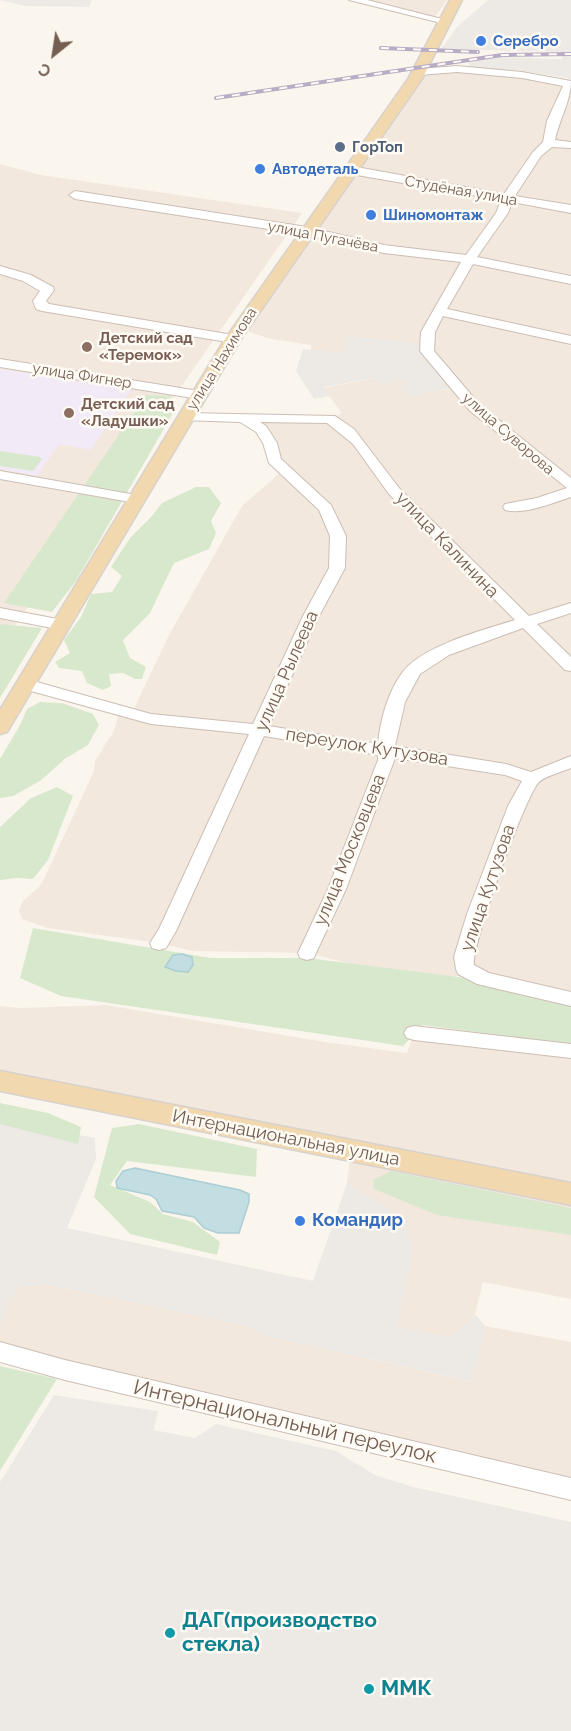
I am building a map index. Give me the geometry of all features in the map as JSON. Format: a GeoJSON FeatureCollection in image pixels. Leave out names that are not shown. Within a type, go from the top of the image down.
{"type":"FeatureCollection","features":[{"type":"Feature","properties":{"kind":"main road","name":"улица Нахимова"},"geometry":{"type":"LineString","coordinates":[[0,727],[233,339],[419,72],[456,0]]}},
{"type":"Feature","properties":{"kind":"main road","name":"Интернациональная улица"},"geometry":{"type":"LineString","coordinates":[[0,1082],[571,1194]]}},
{"type":"Feature","properties":{"kind":"street"},"geometry":{"type":"LineString","coordinates":[[354,0],[445,21]]}},
{"type":"Feature","properties":{"kind":"street"},"geometry":{"type":"LineString","coordinates":[[419,72],[457,69],[522,75],[571,85]]}},
{"type":"Feature","properties":{"kind":"street"},"geometry":{"type":"LineString","coordinates":[[571,85],[552,121],[549,143],[571,145]]}},
{"type":"Feature","properties":{"kind":"street","name":"улица Суворова"},"geometry":{"type":"LineString","coordinates":[[549,143],[537,154],[511,191],[502,213],[470,259],[428,332],[427,351],[474,408],[567,477]]}},
{"type":"Feature","properties":{"kind":"street","name":"Студёная улица"},"geometry":{"type":"LineString","coordinates":[[351,170],[571,209]]}},
{"type":"Feature","properties":{"kind":"street","name":"улица Пугачёва"},"geometry":{"type":"LineString","coordinates":[[75,195],[308,231],[384,249],[470,259],[571,280]]}},
{"type":"Feature","properties":{"kind":"street"},"geometry":{"type":"LineString","coordinates":[[0,270],[27,278],[48,290],[39,301],[41,306],[46,308],[233,339]]}},
{"type":"Feature","properties":{"kind":"street"},"geometry":{"type":"LineString","coordinates":[[441,312],[571,340]]}},
{"type":"Feature","properties":{"kind":"street","name":"улица Фигнер"},"geometry":{"type":"LineString","coordinates":[[0,363],[199,395]]}},
{"type":"Feature","properties":{"kind":"street"},"geometry":{"type":"LineString","coordinates":[[185,417],[245,419]]}},
{"type":"Feature","properties":{"kind":"street","name":"улица Калинина"},"geometry":{"type":"LineString","coordinates":[[245,419],[330,420],[340,424],[366,451],[394,490],[525,623],[571,666]]}},
{"type":"Feature","properties":{"kind":"street","name":"улица Рылеева"},"geometry":{"type":"LineString","coordinates":[[159,943],[167,932],[311,616],[335,576],[339,552],[338,536],[326,508],[274,460],[270,443],[261,429],[245,419]]}},
{"type":"Feature","properties":{"kind":"street"},"geometry":{"type":"LineString","coordinates":[[0,474],[136,499]]}},
{"type":"Feature","properties":{"kind":"street","name":"улица Суворова"},"geometry":{"type":"LineString","coordinates":[[510,507],[539,502],[571,492]]}},
{"type":"Feature","properties":{"kind":"street","name":"улица Московцева"},"geometry":{"type":"LineString","coordinates":[[307,953],[338,889],[387,760],[386,739],[404,684],[419,664],[448,649],[571,608]]}},
{"type":"Feature","properties":{"kind":"street"},"geometry":{"type":"LineString","coordinates":[[0,613],[63,625]]}},
{"type":"Feature","properties":{"kind":"street","name":"переулок Кутузова"},"geometry":{"type":"LineString","coordinates":[[26,684],[131,715],[260,730],[506,770],[532,778]]}},
{"type":"Feature","properties":{"kind":"street"},"geometry":{"type":"LineString","coordinates":[[532,778],[571,762]]}},
{"type":"Feature","properties":{"kind":"street","name":"улица Кутузова"},"geometry":{"type":"LineString","coordinates":[[532,778],[517,806],[476,914],[463,964],[470,974],[483,979],[571,999]]}},
{"type":"Feature","properties":{"kind":"street"},"geometry":{"type":"LineString","coordinates":[[414,1033],[571,1051]]}},
{"type":"Feature","properties":{"kind":"street","name":"Интернациональный переулок"},"geometry":{"type":"LineString","coordinates":[[0,1352],[65,1370],[571,1489]]}},
{"type":"Feature","properties":{"kind":"shaded area"},"geometry":{"type":"Polygon","coordinates":[[[0,0],[92,0],[89,7],[25,6],[0,0]]]}},
{"type":"Feature","properties":{"kind":"shaded area"},"geometry":{"type":"Polygon","coordinates":[[[361,0],[447,0],[435,17],[361,0]]]}},
{"type":"Feature","properties":{"kind":"shaded area"},"geometry":{"type":"Polygon","coordinates":[[[488,0],[571,0],[571,79],[517,70],[471,70],[468,62],[498,57],[562,59],[562,52],[441,49],[457,27],[488,0]]]}},
{"type":"Feature","properties":{"kind":"shaded area"},"geometry":{"type":"Polygon","coordinates":[[[444,70],[522,75],[554,83],[571,84],[571,999],[470,974],[444,978],[381,971],[307,953],[192,951],[159,943],[48,928],[22,919],[19,910],[23,901],[39,887],[44,879],[94,771],[95,761],[114,731],[119,712],[131,715],[169,635],[242,506],[283,470],[270,443],[245,419],[330,419],[342,413],[323,388],[376,378],[381,384],[405,379],[409,384],[401,386],[410,397],[443,389],[457,391],[426,344],[349,336],[342,353],[311,350],[311,345],[271,339],[240,329],[419,72],[444,70]]]}},
{"type":"Feature","properties":{"kind":"shaded area"},"geometry":{"type":"Polygon","coordinates":[[[0,164],[41,175],[302,213],[0,647],[0,164]]]}},
{"type":"Feature","properties":{"kind":"shaded area"},"geometry":{"type":"Polygon","coordinates":[[[349,336],[427,344],[458,391],[443,389],[410,397],[400,386],[408,384],[405,379],[381,384],[375,378],[324,387],[330,396],[314,399],[296,371],[303,349],[342,353],[349,336]]]}},
{"type":"Feature","properties":{"kind":"shaded area","name":"Детский сад «Ладушки»"},"geometry":{"type":"Polygon","coordinates":[[[0,369],[131,390],[91,450],[59,444],[37,476],[0,469],[0,369]]]}},
{"type":"Feature","properties":{"kind":"shaded area"},"geometry":{"type":"Polygon","coordinates":[[[106,1005],[325,1042],[407,1053],[414,1033],[571,1051],[571,1299],[483,1282],[475,1314],[454,1335],[446,1337],[397,1326],[412,1256],[371,1200],[347,1183],[351,1151],[0,1081],[0,1006],[21,1008],[106,1005]]]}},
{"type":"Feature","properties":{"kind":"shaded area"},"geometry":{"type":"Polygon","coordinates":[[[0,1120],[95,1138],[96,1159],[67,1228],[313,1281],[347,1183],[404,1219],[412,1238],[412,1256],[397,1326],[447,1337],[454,1335],[475,1314],[485,1326],[473,1382],[263,1335],[252,1327],[45,1284],[17,1288],[0,1327],[0,1120]]]}},
{"type":"Feature","properties":{"kind":"shaded area"},"geometry":{"type":"Polygon","coordinates":[[[45,1284],[252,1327],[263,1335],[472,1382],[485,1326],[571,1342],[571,1489],[0,1352],[0,1327],[17,1288],[45,1284]]]}},
{"type":"Feature","properties":{"kind":"shaded area"},"geometry":{"type":"Polygon","coordinates":[[[54,1395],[158,1411],[154,1430],[195,1438],[216,1424],[336,1451],[375,1475],[413,1487],[571,1522],[571,1731],[0,1731],[0,1482],[54,1395]]]}},
{"type":"Feature","properties":{"kind":"green space"},"geometry":{"type":"Polygon","coordinates":[[[146,395],[170,396],[173,413],[76,581],[52,612],[4,603],[146,395]]]}},
{"type":"Feature","properties":{"kind":"green space"},"geometry":{"type":"Polygon","coordinates":[[[0,451],[42,459],[33,471],[0,466],[0,451]]]}},
{"type":"Feature","properties":{"kind":"green space"},"geometry":{"type":"Polygon","coordinates":[[[196,487],[209,487],[221,503],[211,521],[216,533],[209,549],[174,563],[150,613],[123,640],[130,658],[146,667],[142,679],[135,679],[123,673],[109,674],[111,686],[103,690],[87,683],[82,671],[59,668],[55,662],[70,653],[64,640],[81,617],[91,594],[112,592],[122,576],[111,567],[130,538],[162,503],[196,487]]]}},
{"type":"Feature","properties":{"kind":"green space"},"geometry":{"type":"Polygon","coordinates":[[[0,624],[42,628],[0,698],[0,624]]]}},
{"type":"Feature","properties":{"kind":"green space"},"geometry":{"type":"Polygon","coordinates":[[[40,702],[62,703],[93,714],[99,725],[88,745],[66,758],[40,781],[13,796],[0,798],[0,759],[27,709],[40,702]]]}},
{"type":"Feature","properties":{"kind":"green space"},"geometry":{"type":"Polygon","coordinates":[[[57,787],[73,796],[48,860],[33,879],[0,880],[0,827],[31,798],[57,787]]]}},
{"type":"Feature","properties":{"kind":"green space"},"geometry":{"type":"Polygon","coordinates":[[[33,928],[211,958],[307,958],[467,978],[571,1002],[571,1045],[423,1025],[403,1046],[61,996],[20,978],[33,928]]]}},
{"type":"Feature","properties":{"kind":"green space"},"geometry":{"type":"Polygon","coordinates":[[[0,1103],[48,1113],[81,1127],[78,1144],[0,1124],[0,1103]]]}},
{"type":"Feature","properties":{"kind":"green space"},"geometry":{"type":"Polygon","coordinates":[[[139,1124],[257,1149],[256,1177],[127,1161],[110,1185],[150,1202],[163,1214],[193,1222],[220,1242],[217,1255],[130,1234],[94,1197],[112,1128],[139,1124]]]}},
{"type":"Feature","properties":{"kind":"green space"},"geometry":{"type":"Polygon","coordinates":[[[391,1171],[571,1208],[571,1235],[437,1215],[374,1189],[373,1180],[391,1171]]]}},
{"type":"Feature","properties":{"kind":"green space"},"geometry":{"type":"Polygon","coordinates":[[[0,1366],[57,1379],[0,1471],[0,1366]]]}},
{"type":"Feature","properties":{"kind":"water"},"geometry":{"type":"Polygon","coordinates":[[[182,954],[192,957],[193,965],[188,972],[165,967],[173,955],[182,954]]]}},
{"type":"Feature","properties":{"kind":"water"},"geometry":{"type":"Polygon","coordinates":[[[135,1168],[240,1190],[249,1194],[249,1202],[239,1233],[218,1233],[204,1228],[194,1217],[162,1211],[156,1199],[150,1195],[117,1188],[116,1181],[123,1171],[135,1168]]]}},
{"type":"Feature","properties":{"kind":"railway"},"geometry":{"type":"LineString","coordinates":[[381,48],[478,52]]}},
{"type":"Feature","properties":{"kind":"railway"},"geometry":{"type":"LineString","coordinates":[[216,98],[502,55],[571,54]]}},
{"type":"Feature","properties":{"kind":"place","name":"Серебро"},"geometry":{"type":"Point","coordinates":[481,41]}},
{"type":"Feature","properties":{"kind":"place","name":"ГорТоп"},"geometry":{"type":"Point","coordinates":[340,147]}},
{"type":"Feature","properties":{"kind":"place","name":"Автодеталь"},"geometry":{"type":"Point","coordinates":[260,169]}},
{"type":"Feature","properties":{"kind":"place","name":"Шиномонтаж"},"geometry":{"type":"Point","coordinates":[371,215]}},
{"type":"Feature","properties":{"kind":"place","name":"Детский сад «Теремок»"},"geometry":{"type":"Point","coordinates":[87,347]}},
{"type":"Feature","properties":{"kind":"place","name":"Детский сад «Ладушки»"},"geometry":{"type":"Point","coordinates":[69,413]}},
{"type":"Feature","properties":{"kind":"place","name":"Командир"},"geometry":{"type":"Point","coordinates":[300,1221]}},
{"type":"Feature","properties":{"kind":"place","name":"ДАГ(производство стекла)"},"geometry":{"type":"Point","coordinates":[170,1633]}},
{"type":"Feature","properties":{"kind":"place","name":"ММК"},"geometry":{"type":"Point","coordinates":[369,1689]}}]}
